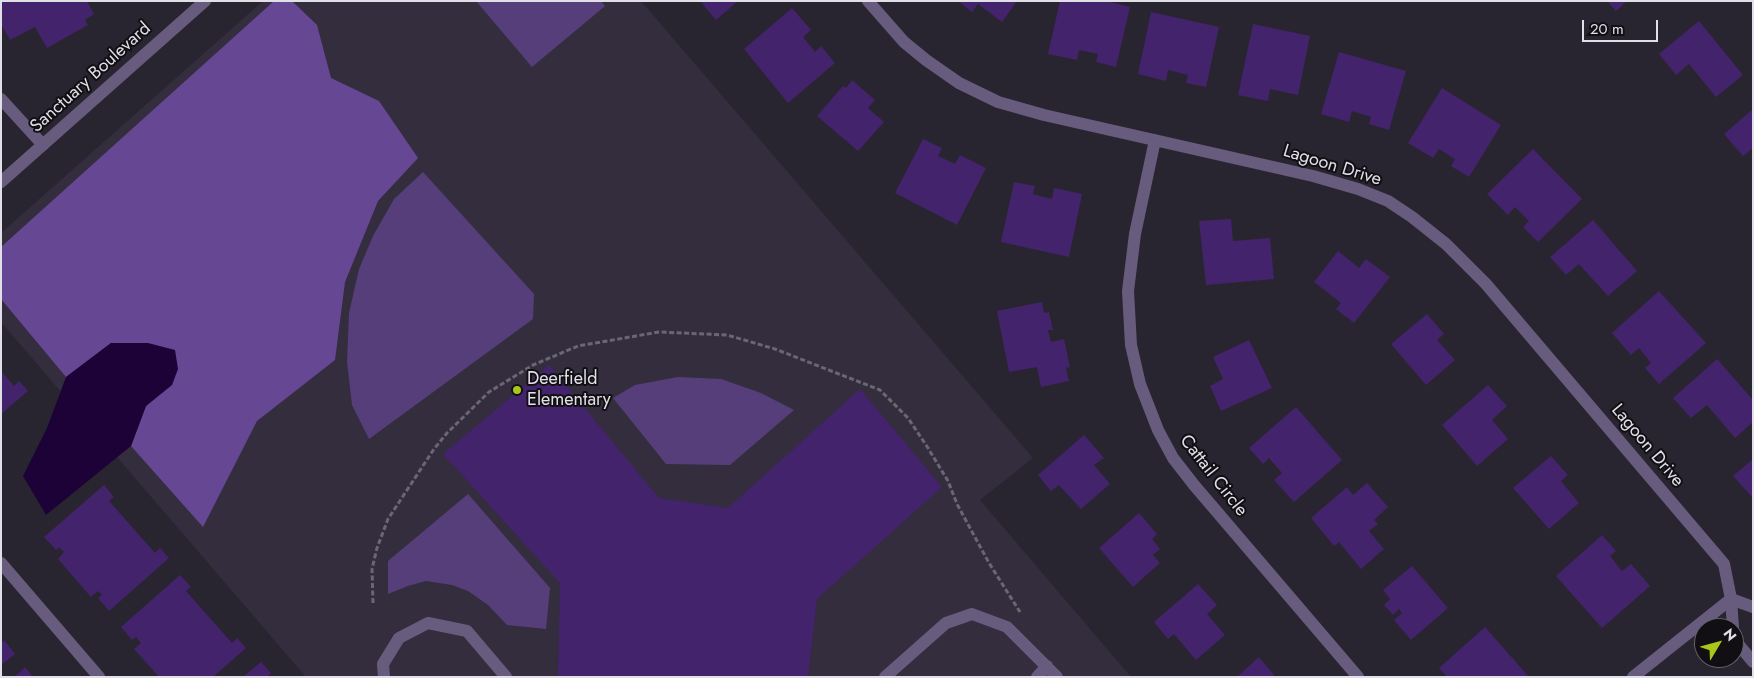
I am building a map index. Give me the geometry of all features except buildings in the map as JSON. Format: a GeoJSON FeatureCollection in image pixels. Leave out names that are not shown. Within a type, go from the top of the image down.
{"type":"FeatureCollection","features":[{"type":"Feature","properties":{"kind":"street","name":"Sanctuary Boulevard"},"geometry":{"type":"LineString","coordinates":[[1,182],[205,1]]}},
{"type":"Feature","properties":{"kind":"street","name":"Lagoon Drive"},"geometry":{"type":"LineString","coordinates":[[868,1],[904,42],[926,60],[959,83],[998,102],[1044,115],[1313,176],[1358,189],[1388,201],[1412,217],[1446,244],[1486,284],[1724,564],[1731,599],[1732,618]]}},
{"type":"Feature","properties":{"kind":"street"},"geometry":{"type":"LineString","coordinates":[[1,99],[43,145]]}},
{"type":"Feature","properties":{"kind":"street","name":"Cattail Circle"},"geometry":{"type":"LineString","coordinates":[[1155,140],[1135,234],[1128,291],[1131,345],[1148,408],[1173,458],[1194,485],[1358,677]]}},
{"type":"Feature","properties":{"kind":"street"},"geometry":{"type":"LineString","coordinates":[[1,563],[99,677]]}},
{"type":"Feature","properties":{"kind":"street"},"geometry":{"type":"LineString","coordinates":[[1633,677],[1731,599],[1753,607]]}},
{"type":"Feature","properties":{"kind":"street"},"geometry":{"type":"LineString","coordinates":[[885,677],[946,624],[972,614],[1007,627],[1057,677]]}},
{"type":"Feature","properties":{"kind":"street"},"geometry":{"type":"LineString","coordinates":[[384,677],[383,664],[399,638],[428,623],[466,631],[506,677]]}},
{"type":"Feature","properties":{"kind":"street"},"geometry":{"type":"LineString","coordinates":[[1744,651],[1753,662]]}},
{"type":"Feature","properties":{"kind":"street"},"geometry":{"type":"LineString","coordinates":[[1037,677],[1047,666]]}},
{"type":"Feature","properties":{"kind":"path"},"geometry":{"type":"LineString","coordinates":[[373,603],[372,569],[377,548],[388,519],[434,449],[489,392],[533,365],[578,346],[659,332],[727,335],[775,348],[880,390],[908,418],[928,448],[948,481],[957,504],[989,563],[1021,613]]}},
{"type":"Feature","properties":{"kind":"shaded area","name":"Deerfield Elementary"},"geometry":{"type":"Polygon","coordinates":[[[263,1],[641,1],[1033,458],[980,500],[1131,677],[306,677],[1,322],[1,233],[263,1]]]}},
{"type":"Feature","properties":{"kind":"shaded area"},"geometry":{"type":"Polygon","coordinates":[[[274,1],[292,1],[317,25],[331,78],[379,101],[418,158],[378,201],[345,282],[335,360],[257,421],[203,527],[131,446],[146,406],[172,384],[111,343],[66,377],[1,299],[1,247],[274,1]]]}},
{"type":"Feature","properties":{"kind":"shaded area"},"geometry":{"type":"Polygon","coordinates":[[[476,1],[601,1],[605,6],[532,67],[476,1]]]}},
{"type":"Feature","properties":{"kind":"shaded area"},"geometry":{"type":"Polygon","coordinates":[[[423,172],[534,294],[533,319],[369,439],[352,405],[347,362],[349,313],[359,269],[373,236],[394,199],[423,172]]]}},
{"type":"Feature","properties":{"kind":"shaded area"},"geometry":{"type":"Polygon","coordinates":[[[111,343],[148,343],[175,350],[178,369],[172,385],[146,406],[131,446],[46,515],[23,476],[47,428],[66,377],[111,343]]]}},
{"type":"Feature","properties":{"kind":"shaded area"},"geometry":{"type":"Polygon","coordinates":[[[678,377],[721,379],[761,393],[794,410],[730,465],[666,464],[613,398],[635,385],[678,377]]]}},
{"type":"Feature","properties":{"kind":"shaded area"},"geometry":{"type":"Polygon","coordinates":[[[468,494],[550,588],[546,629],[507,625],[488,605],[468,591],[452,585],[426,581],[388,594],[388,561],[468,494]]]}},
{"type":"Feature","properties":{"kind":"place","name":"Deerfield Elementary"},"geometry":{"type":"Point","coordinates":[517,390]}}]}
